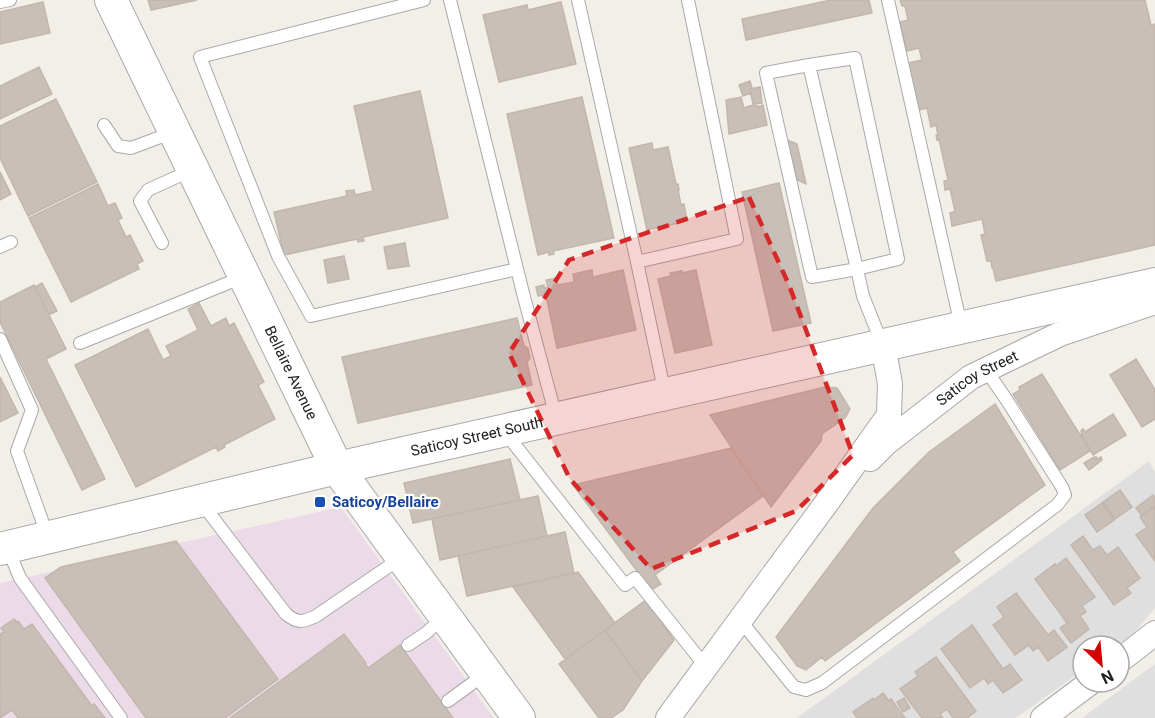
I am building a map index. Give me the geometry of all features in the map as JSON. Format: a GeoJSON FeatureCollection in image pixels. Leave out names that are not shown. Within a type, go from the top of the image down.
{"type":"FeatureCollection","features":[{"type":"Feature","properties":{"kind":"street","name":"Bellaire Avenue"},"geometry":{"type":"LineString","coordinates":[[111,0],[337,468],[519,718]]}},
{"type":"Feature","properties":{"kind":"street"},"geometry":{"type":"LineString","coordinates":[[958,328],[1155,284]]}},
{"type":"Feature","properties":{"kind":"street","name":"Saticoy Street"},"geometry":{"type":"LineString","coordinates":[[828,501],[886,443],[971,377],[1060,334],[1155,302]]}},
{"type":"Feature","properties":{"kind":"street","name":"Saticoy Street South"},"geometry":{"type":"LineString","coordinates":[[4,548],[337,468],[958,328]]}},
{"type":"Feature","properties":{"kind":"street","name":"Saticoy Street"},"geometry":{"type":"LineString","coordinates":[[668,718],[889,415],[890,384],[883,345]]}},
{"type":"Feature","properties":{"kind":"street"},"geometry":{"type":"LineString","coordinates":[[1131,652],[1155,633]]}},
{"type":"Feature","properties":{"kind":"street"},"geometry":{"type":"LineString","coordinates":[[1043,718],[1075,694]]}},
{"type":"Feature","properties":{"kind":"lane"},"geometry":{"type":"LineString","coordinates":[[0,2],[10,0]]}},
{"type":"Feature","properties":{"kind":"lane"},"geometry":{"type":"LineString","coordinates":[[424,0],[200,57],[278,256],[311,316],[517,269]]}},
{"type":"Feature","properties":{"kind":"lane"},"geometry":{"type":"LineString","coordinates":[[450,0],[517,269],[557,418]]}},
{"type":"Feature","properties":{"kind":"lane"},"geometry":{"type":"LineString","coordinates":[[578,0],[664,394]]}},
{"type":"Feature","properties":{"kind":"lane"},"geometry":{"type":"LineString","coordinates":[[637,262],[736,240],[688,0]]}},
{"type":"Feature","properties":{"kind":"lane"},"geometry":{"type":"LineString","coordinates":[[888,0],[958,328]]}},
{"type":"Feature","properties":{"kind":"lane"},"geometry":{"type":"LineString","coordinates":[[855,58],[898,259],[812,277],[766,73],[808,65],[855,58]]}},
{"type":"Feature","properties":{"kind":"lane"},"geometry":{"type":"LineString","coordinates":[[808,65],[864,296],[883,345]]}},
{"type":"Feature","properties":{"kind":"lane"},"geometry":{"type":"LineString","coordinates":[[104,125],[118,146],[131,148],[175,132]]}},
{"type":"Feature","properties":{"kind":"lane"},"geometry":{"type":"LineString","coordinates":[[162,243],[140,201],[148,189],[193,170]]}},
{"type":"Feature","properties":{"kind":"lane"},"geometry":{"type":"LineString","coordinates":[[80,343],[245,277]]}},
{"type":"Feature","properties":{"kind":"lane"},"geometry":{"type":"LineString","coordinates":[[0,339],[32,410],[17,452],[48,538]]}},
{"type":"Feature","properties":{"kind":"lane"},"geometry":{"type":"LineString","coordinates":[[740,620],[794,687],[806,690],[822,683],[1057,505],[1065,495],[1062,487],[986,370]]}},
{"type":"Feature","properties":{"kind":"lane"},"geometry":{"type":"LineString","coordinates":[[503,430],[625,585],[635,578],[706,667]]}},
{"type":"Feature","properties":{"kind":"lane"},"geometry":{"type":"LineString","coordinates":[[200,501],[286,614],[294,620],[304,621],[316,616],[402,557]]}},
{"type":"Feature","properties":{"kind":"lane"},"geometry":{"type":"LineString","coordinates":[[4,548],[20,578],[121,718]]}},
{"type":"Feature","properties":{"kind":"lane"},"geometry":{"type":"LineString","coordinates":[[408,645],[445,616]]}},
{"type":"Feature","properties":{"kind":"lane"},"geometry":{"type":"LineString","coordinates":[[448,701],[486,673]]}},
{"type":"Feature","properties":{"kind":"highlighted area"},"geometry":{"type":"Polygon","coordinates":[[[749,197],[789,285],[853,455],[796,511],[651,569],[570,479],[509,353],[569,260],[749,197]]]}},
{"type":"Feature","properties":{"kind":"shaded area"},"geometry":{"type":"Polygon","coordinates":[[[1149,461],[1155,472],[1155,608],[1131,635],[1071,634],[1071,679],[1016,718],[797,718],[1149,461]]]}},
{"type":"Feature","properties":{"kind":"shaded area"},"geometry":{"type":"Polygon","coordinates":[[[341,507],[494,718],[0,718],[0,583],[341,507]]]}},
{"type":"Feature","properties":{"kind":"shaded area"},"geometry":{"type":"Polygon","coordinates":[[[1155,664],[1155,718],[1082,718],[1114,694],[1131,694],[1131,682],[1155,664]]]}},
{"type":"Feature","properties":{"kind":"building"},"geometry":{"type":"Polygon","coordinates":[[[148,0],[197,0],[151,10],[148,0]]]}},
{"type":"Feature","properties":{"kind":"building"},"geometry":{"type":"Polygon","coordinates":[[[831,0],[869,0],[872,13],[746,40],[742,19],[831,0]]]}},
{"type":"Feature","properties":{"kind":"building"},"geometry":{"type":"Polygon","coordinates":[[[900,0],[1145,0],[1151,25],[1155,24],[1155,245],[996,281],[991,261],[987,261],[981,235],[985,234],[982,219],[952,226],[950,213],[955,211],[950,189],[945,190],[944,181],[948,180],[939,139],[937,140],[936,125],[931,127],[927,108],[919,110],[908,63],[922,60],[919,48],[907,51],[900,22],[908,20],[905,6],[902,6],[900,0]]]}},
{"type":"Feature","properties":{"kind":"building"},"geometry":{"type":"Polygon","coordinates":[[[43,2],[50,33],[0,44],[0,12],[43,2]]]}},
{"type":"Feature","properties":{"kind":"building"},"geometry":{"type":"Polygon","coordinates":[[[561,2],[576,64],[499,82],[483,15],[527,5],[528,10],[561,2]]]}},
{"type":"Feature","properties":{"kind":"building"},"geometry":{"type":"Polygon","coordinates":[[[39,67],[52,94],[0,119],[0,86],[39,67]]]}},
{"type":"Feature","properties":{"kind":"building"},"geometry":{"type":"Polygon","coordinates":[[[750,81],[751,93],[743,96],[739,85],[750,81]]]}},
{"type":"Feature","properties":{"kind":"building"},"geometry":{"type":"Polygon","coordinates":[[[760,87],[762,103],[753,104],[750,89],[760,87]]]}},
{"type":"Feature","properties":{"kind":"building"},"geometry":{"type":"Polygon","coordinates":[[[420,91],[448,218],[363,237],[364,241],[358,242],[357,239],[284,255],[274,212],[347,196],[346,191],[354,190],[355,195],[373,191],[354,106],[420,91]]]}},
{"type":"Feature","properties":{"kind":"building"},"geometry":{"type":"Polygon","coordinates":[[[582,97],[614,238],[553,251],[554,254],[549,255],[549,252],[538,255],[507,114],[582,97]]]}},
{"type":"Feature","properties":{"kind":"building"},"geometry":{"type":"Polygon","coordinates":[[[741,97],[744,108],[756,104],[757,107],[763,105],[767,125],[729,134],[726,100],[741,97]]]}},
{"type":"Feature","properties":{"kind":"building"},"geometry":{"type":"Polygon","coordinates":[[[56,99],[97,182],[28,216],[0,158],[0,126],[56,99]]]}},
{"type":"Feature","properties":{"kind":"building"},"geometry":{"type":"Polygon","coordinates":[[[785,139],[797,144],[806,184],[793,178],[785,139]]]}},
{"type":"Feature","properties":{"kind":"building"},"geometry":{"type":"Polygon","coordinates":[[[652,143],[653,150],[668,147],[681,205],[684,204],[687,221],[647,230],[629,148],[652,143]]]}},
{"type":"Feature","properties":{"kind":"building"},"geometry":{"type":"Polygon","coordinates":[[[0,172],[11,194],[0,200],[0,172]]]}},
{"type":"Feature","properties":{"kind":"building"},"geometry":{"type":"Polygon","coordinates":[[[779,183],[811,323],[773,331],[742,192],[779,183]]]}},
{"type":"Feature","properties":{"kind":"building"},"geometry":{"type":"Polygon","coordinates":[[[98,184],[108,206],[115,203],[122,218],[118,220],[126,237],[130,235],[143,261],[137,264],[139,269],[71,302],[29,218],[98,184]]]}},
{"type":"Feature","properties":{"kind":"building"},"geometry":{"type":"Polygon","coordinates":[[[405,243],[409,266],[388,269],[384,247],[405,243]]]}},
{"type":"Feature","properties":{"kind":"building"},"geometry":{"type":"Polygon","coordinates":[[[344,256],[349,279],[328,283],[324,260],[344,256]]]}},
{"type":"Feature","properties":{"kind":"building"},"geometry":{"type":"Polygon","coordinates":[[[592,270],[593,277],[623,270],[636,330],[557,348],[546,295],[538,296],[536,287],[544,285],[544,288],[548,287],[546,280],[556,278],[558,285],[574,282],[573,274],[592,270]]]}},
{"type":"Feature","properties":{"kind":"building"},"geometry":{"type":"Polygon","coordinates":[[[696,270],[712,345],[675,353],[658,279],[671,276],[670,273],[696,270]]]}},
{"type":"Feature","properties":{"kind":"building"},"geometry":{"type":"Polygon","coordinates":[[[42,283],[57,311],[49,315],[35,287],[42,283]]]}},
{"type":"Feature","properties":{"kind":"building"},"geometry":{"type":"Polygon","coordinates":[[[34,285],[66,349],[46,359],[105,479],[82,490],[0,322],[0,302],[34,285]]]}},
{"type":"Feature","properties":{"kind":"building"},"geometry":{"type":"Polygon","coordinates":[[[199,303],[211,326],[226,318],[229,326],[234,323],[264,382],[258,385],[275,419],[224,445],[225,447],[218,451],[216,447],[136,487],[75,365],[148,329],[163,360],[171,356],[166,346],[198,330],[188,309],[199,303]]]}},
{"type":"Feature","properties":{"kind":"building"},"geometry":{"type":"Polygon","coordinates":[[[517,318],[524,346],[528,348],[530,358],[527,362],[532,385],[358,423],[342,357],[517,318]]]}},
{"type":"Feature","properties":{"kind":"building"},"geometry":{"type":"Polygon","coordinates":[[[1136,359],[1155,390],[1155,419],[1142,427],[1110,375],[1136,359]]]}},
{"type":"Feature","properties":{"kind":"building"},"geometry":{"type":"Polygon","coordinates":[[[1042,374],[1090,451],[1060,470],[1013,394],[1020,390],[1019,387],[1042,374]]]}},
{"type":"Feature","properties":{"kind":"building"},"geometry":{"type":"Polygon","coordinates":[[[0,377],[18,413],[0,422],[0,377]]]}},
{"type":"Feature","properties":{"kind":"building"},"geometry":{"type":"Polygon","coordinates":[[[825,387],[837,388],[850,409],[845,418],[822,434],[821,441],[771,507],[710,415],[825,387]]]}},
{"type":"Feature","properties":{"kind":"building"},"geometry":{"type":"Polygon","coordinates":[[[995,404],[1045,485],[953,552],[960,561],[825,661],[822,657],[806,670],[797,666],[776,637],[873,508],[929,452],[995,404]]]}},
{"type":"Feature","properties":{"kind":"building"},"geometry":{"type":"Polygon","coordinates":[[[1113,414],[1126,435],[1093,455],[1081,431],[1083,429],[1085,432],[1113,414]]]}},
{"type":"Feature","properties":{"kind":"building"},"geometry":{"type":"Polygon","coordinates":[[[731,448],[763,496],[655,575],[661,584],[653,589],[646,583],[573,485],[731,448]]]}},
{"type":"Feature","properties":{"kind":"building"},"geometry":{"type":"Polygon","coordinates":[[[1094,457],[1097,459],[1101,457],[1102,460],[1089,470],[1084,463],[1094,457]]]}},
{"type":"Feature","properties":{"kind":"building"},"geometry":{"type":"Polygon","coordinates":[[[510,459],[520,500],[413,523],[404,483],[510,459]]]}},
{"type":"Feature","properties":{"kind":"building"},"geometry":{"type":"Polygon","coordinates":[[[1120,490],[1132,507],[1115,519],[1103,502],[1120,490]]]}},
{"type":"Feature","properties":{"kind":"building"},"geometry":{"type":"Polygon","coordinates":[[[1153,495],[1155,506],[1142,516],[1136,508],[1153,495]]]}},
{"type":"Feature","properties":{"kind":"building"},"geometry":{"type":"Polygon","coordinates":[[[538,496],[547,536],[440,560],[432,519],[538,496]]]}},
{"type":"Feature","properties":{"kind":"building"},"geometry":{"type":"Polygon","coordinates":[[[1102,503],[1114,520],[1097,532],[1085,515],[1102,503]]]}},
{"type":"Feature","properties":{"kind":"building"},"geometry":{"type":"Polygon","coordinates":[[[1155,506],[1155,561],[1136,535],[1147,527],[1140,517],[1155,506]]]}},
{"type":"Feature","properties":{"kind":"building"},"geometry":{"type":"Polygon","coordinates":[[[565,532],[574,573],[467,596],[458,556],[565,532]]]}},
{"type":"Feature","properties":{"kind":"building"},"geometry":{"type":"Polygon","coordinates":[[[1083,536],[1093,550],[1100,546],[1107,555],[1118,547],[1140,578],[1127,588],[1131,593],[1114,605],[1071,545],[1083,536]]]}},
{"type":"Feature","properties":{"kind":"building"},"geometry":{"type":"Polygon","coordinates":[[[176,541],[278,679],[225,718],[146,718],[45,578],[61,567],[176,541]]]}},
{"type":"Feature","properties":{"kind":"building"},"geometry":{"type":"Polygon","coordinates":[[[1066,558],[1095,597],[1082,606],[1086,612],[1080,616],[1089,629],[1083,634],[1071,634],[1071,643],[1060,628],[1067,623],[1035,579],[1055,564],[1056,566],[1066,558]]]}},
{"type":"Feature","properties":{"kind":"building"},"geometry":{"type":"Polygon","coordinates":[[[578,572],[615,623],[565,659],[513,587],[578,572]]]}},
{"type":"Feature","properties":{"kind":"building"},"geometry":{"type":"Polygon","coordinates":[[[1016,593],[1048,635],[1054,630],[1067,647],[1048,661],[1038,647],[1033,651],[1029,645],[1015,655],[993,625],[1004,617],[997,607],[1016,593]]]}},
{"type":"Feature","properties":{"kind":"building"},"geometry":{"type":"Polygon","coordinates":[[[646,600],[674,640],[642,681],[605,630],[646,600]]]}},
{"type":"Feature","properties":{"kind":"building"},"geometry":{"type":"Polygon","coordinates":[[[14,619],[24,629],[32,624],[92,706],[94,704],[105,718],[18,718],[12,710],[0,718],[0,697],[2,696],[0,694],[0,634],[4,632],[1,628],[14,619]]]}},
{"type":"Feature","properties":{"kind":"building"},"geometry":{"type":"Polygon","coordinates":[[[972,625],[1003,669],[1010,664],[1022,680],[1003,693],[993,680],[988,684],[984,678],[970,688],[941,649],[972,625]]]}},
{"type":"Feature","properties":{"kind":"building"},"geometry":{"type":"Polygon","coordinates":[[[605,630],[642,681],[623,710],[611,718],[599,718],[559,664],[605,630]]]}},
{"type":"Feature","properties":{"kind":"building"},"geometry":{"type":"Polygon","coordinates":[[[344,634],[368,668],[400,645],[453,718],[230,718],[344,634]]]}},
{"type":"Feature","properties":{"kind":"building"},"geometry":{"type":"Polygon","coordinates":[[[936,657],[976,711],[967,718],[953,718],[947,709],[940,714],[943,718],[922,718],[900,689],[918,676],[915,672],[936,657]]]}},
{"type":"Feature","properties":{"kind":"building"},"geometry":{"type":"Polygon","coordinates":[[[883,693],[889,701],[891,699],[905,718],[857,718],[853,712],[883,693]]]}},
{"type":"Feature","properties":{"kind":"building"},"geometry":{"type":"Polygon","coordinates":[[[904,698],[910,708],[903,712],[897,702],[904,698]]]}},
{"type":"Feature","properties":{"kind":"place","name":"Saticoy/Bellaire"},"geometry":{"type":"Point","coordinates":[320,502]}}]}
